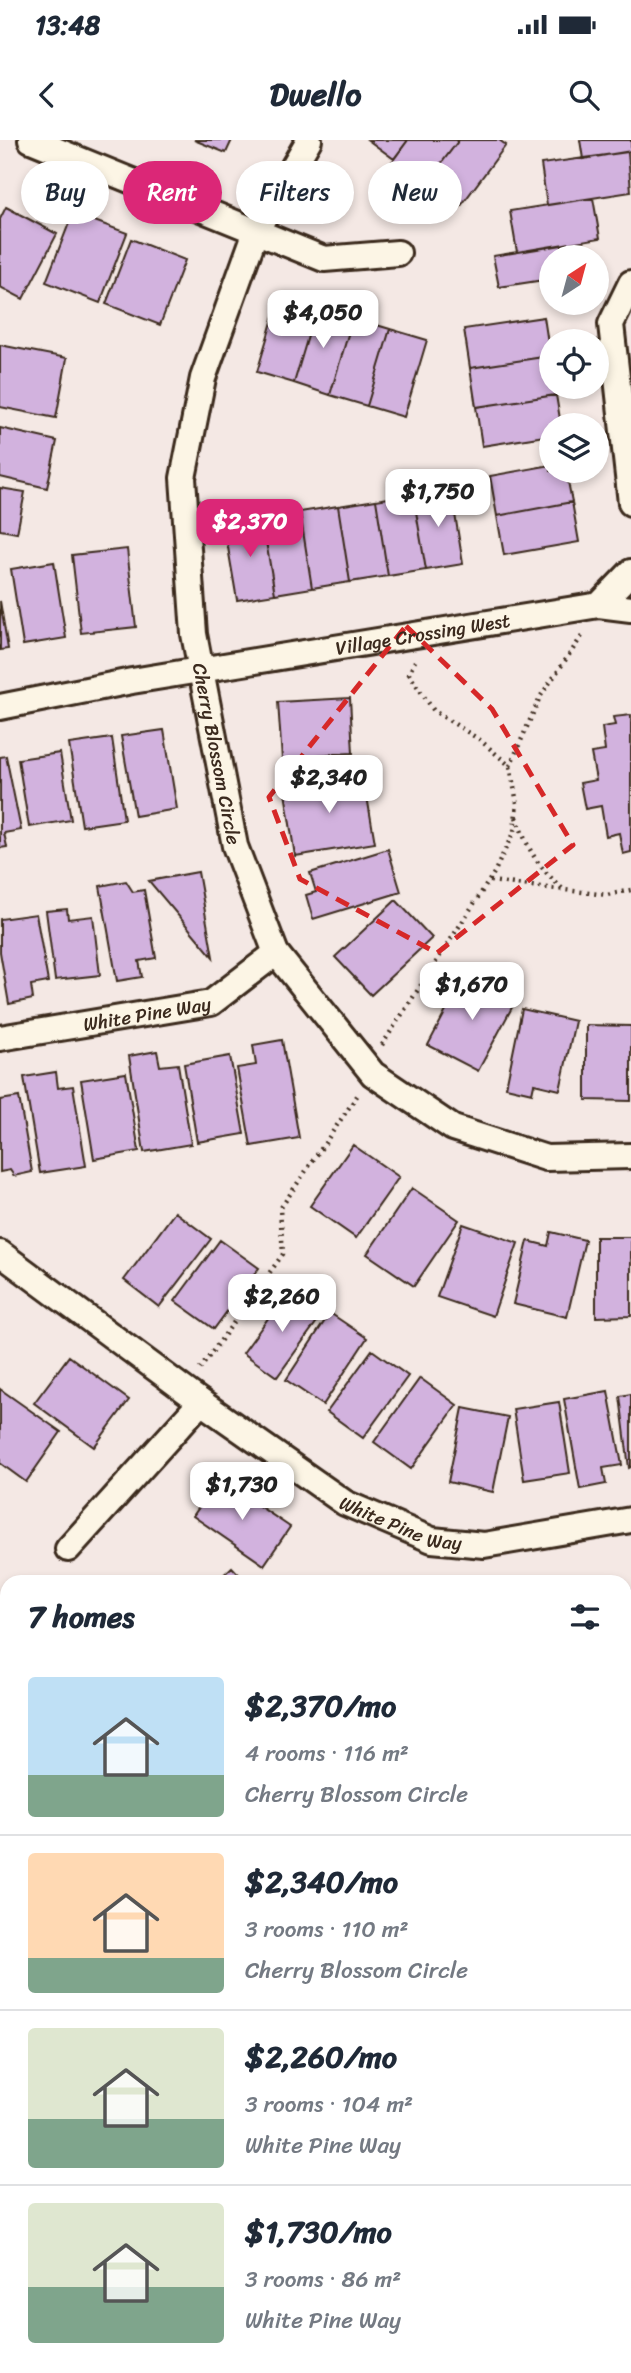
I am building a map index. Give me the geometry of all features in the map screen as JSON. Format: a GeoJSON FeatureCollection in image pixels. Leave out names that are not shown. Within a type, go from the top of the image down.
{"type":"FeatureCollection","features":[{"type":"Feature","properties":{"kind":"street"},"geometry":{"type":"LineString","coordinates":[[31,140],[324,259],[398,253]]}},
{"type":"Feature","properties":{"kind":"street","name":"Cherry Blossom Circle"},"geometry":{"type":"LineString","coordinates":[[309,140],[257,231],[203,378],[183,478],[194,634],[235,846],[276,953],[373,1074],[453,1128],[546,1158],[631,1156]]}},
{"type":"Feature","properties":{"kind":"street"},"geometry":{"type":"LineString","coordinates":[[631,283],[611,324],[631,503]]}},
{"type":"Feature","properties":{"kind":"street"},"geometry":{"type":"LineString","coordinates":[[599,605],[631,572]]}},
{"type":"Feature","properties":{"kind":"street","name":"Village Crossing West"},"geometry":{"type":"LineString","coordinates":[[0,707],[599,605],[631,609]]}},
{"type":"Feature","properties":{"kind":"street","name":"White Pine Way"},"geometry":{"type":"LineString","coordinates":[[0,1038],[211,1003],[276,953]]}},
{"type":"Feature","properties":{"kind":"street","name":"White Pine Way"},"geometry":{"type":"LineString","coordinates":[[0,1253],[193,1396],[345,1503],[432,1540],[484,1545],[631,1520]]}},
{"type":"Feature","properties":{"kind":"street"},"geometry":{"type":"LineString","coordinates":[[68,1549],[193,1396]]}},
{"type":"Feature","properties":{"kind":"path"},"geometry":{"type":"LineString","coordinates":[[426,634],[409,674],[434,710],[480,740],[510,766]]}},
{"type":"Feature","properties":{"kind":"path"},"geometry":{"type":"LineString","coordinates":[[193,1396],[283,1254],[280,1209],[373,1074],[383,1040],[490,881],[514,831],[517,803],[510,766],[540,697],[584,634]]}},
{"type":"Feature","properties":{"kind":"path"},"geometry":{"type":"LineString","coordinates":[[516,816],[530,854],[541,869],[566,891]]}},
{"type":"Feature","properties":{"kind":"path"},"geometry":{"type":"LineString","coordinates":[[490,881],[607,895],[631,890]]}},
{"type":"Feature","properties":{"kind":"highlighted area"},"geometry":{"type":"Polygon","coordinates":[[[406,626],[492,709],[573,845],[437,953],[300,879],[269,797],[406,626]]]}},
{"type":"Feature","properties":{"kind":"building"},"geometry":{"type":"Polygon","coordinates":[[[194,140],[232,140],[226,153],[194,140]]]}},
{"type":"Feature","properties":{"kind":"building"},"geometry":{"type":"Polygon","coordinates":[[[368,140],[408,140],[394,159],[368,140]]]}},
{"type":"Feature","properties":{"kind":"building"},"geometry":{"type":"Polygon","coordinates":[[[408,140],[459,140],[443,161],[392,161],[408,140]]]}},
{"type":"Feature","properties":{"kind":"building"},"geometry":{"type":"Polygon","coordinates":[[[459,140],[499,140],[506,145],[462,204],[462,161],[443,161],[459,140]]]}},
{"type":"Feature","properties":{"kind":"building"},"geometry":{"type":"Polygon","coordinates":[[[580,140],[631,140],[631,151],[583,159],[580,140]]]}},
{"type":"Feature","properties":{"kind":"building"},"geometry":{"type":"Polygon","coordinates":[[[628,152],[631,192],[547,205],[541,164],[628,152]]]}},
{"type":"Feature","properties":{"kind":"building"},"geometry":{"type":"Polygon","coordinates":[[[593,198],[600,238],[558,245],[539,245],[539,248],[517,252],[510,211],[593,198]]]}},
{"type":"Feature","properties":{"kind":"building"},"geometry":{"type":"Polygon","coordinates":[[[6,207],[21,215],[21,224],[38,224],[57,234],[23,299],[0,287],[0,219],[6,207]]]}},
{"type":"Feature","properties":{"kind":"building"},"geometry":{"type":"Polygon","coordinates":[[[69,224],[103,224],[127,233],[100,303],[46,282],[69,224]]]}},
{"type":"Feature","properties":{"kind":"building"},"geometry":{"type":"Polygon","coordinates":[[[131,239],[185,260],[160,325],[106,304],[131,239]]]}},
{"type":"Feature","properties":{"kind":"building"},"geometry":{"type":"Polygon","coordinates":[[[539,249],[539,281],[499,287],[493,256],[539,249]]]}},
{"type":"Feature","properties":{"kind":"building"},"geometry":{"type":"Polygon","coordinates":[[[280,295],[317,306],[294,383],[257,372],[280,295]]]}},
{"type":"Feature","properties":{"kind":"building"},"geometry":{"type":"Polygon","coordinates":[[[317,306],[353,318],[330,395],[294,383],[317,306]]]}},
{"type":"Feature","properties":{"kind":"building"},"geometry":{"type":"Polygon","coordinates":[[[544,317],[546,329],[539,329],[539,358],[470,368],[464,329],[544,317]]]}},
{"type":"Feature","properties":{"kind":"building"},"geometry":{"type":"Polygon","coordinates":[[[353,318],[390,329],[367,406],[330,395],[353,318]]]}},
{"type":"Feature","properties":{"kind":"building"},"geometry":{"type":"Polygon","coordinates":[[[390,329],[427,340],[404,417],[367,406],[390,329]]]}},
{"type":"Feature","properties":{"kind":"building"},"geometry":{"type":"Polygon","coordinates":[[[0,345],[67,358],[56,418],[0,407],[0,345]]]}},
{"type":"Feature","properties":{"kind":"building"},"geometry":{"type":"Polygon","coordinates":[[[539,358],[539,398],[476,407],[470,368],[539,358]]]}},
{"type":"Feature","properties":{"kind":"building"},"geometry":{"type":"Polygon","coordinates":[[[539,398],[557,399],[559,413],[539,413],[539,437],[482,446],[476,407],[539,398]]]}},
{"type":"Feature","properties":{"kind":"building"},"geometry":{"type":"Polygon","coordinates":[[[0,428],[57,441],[47,488],[0,477],[0,428]]]}},
{"type":"Feature","properties":{"kind":"building"},"geometry":{"type":"Polygon","coordinates":[[[539,467],[539,483],[568,483],[572,502],[497,516],[490,476],[539,467]]]}},
{"type":"Feature","properties":{"kind":"building"},"geometry":{"type":"Polygon","coordinates":[[[0,488],[25,492],[17,533],[0,530],[0,488]]]}},
{"type":"Feature","properties":{"kind":"building"},"geometry":{"type":"Polygon","coordinates":[[[451,489],[463,564],[426,570],[413,494],[451,489]]]}},
{"type":"Feature","properties":{"kind":"building"},"geometry":{"type":"Polygon","coordinates":[[[413,494],[426,570],[388,576],[376,500],[413,494]]]}},
{"type":"Feature","properties":{"kind":"building"},"geometry":{"type":"Polygon","coordinates":[[[376,500],[388,576],[350,582],[338,506],[376,500]]]}},
{"type":"Feature","properties":{"kind":"building"},"geometry":{"type":"Polygon","coordinates":[[[572,502],[579,542],[504,555],[497,516],[572,502]]]}},
{"type":"Feature","properties":{"kind":"building"},"geometry":{"type":"Polygon","coordinates":[[[338,506],[350,582],[312,588],[300,512],[338,506]]]}},
{"type":"Feature","properties":{"kind":"building"},"geometry":{"type":"Polygon","coordinates":[[[300,512],[312,588],[275,594],[262,518],[300,512]]]}},
{"type":"Feature","properties":{"kind":"building"},"geometry":{"type":"Polygon","coordinates":[[[262,518],[275,594],[237,600],[224,524],[262,518]]]}},
{"type":"Feature","properties":{"kind":"building"},"geometry":{"type":"Polygon","coordinates":[[[127,549],[136,627],[81,633],[72,555],[127,549]]]}},
{"type":"Feature","properties":{"kind":"building"},"geometry":{"type":"Polygon","coordinates":[[[54,562],[66,638],[23,645],[11,569],[54,562]]]}},
{"type":"Feature","properties":{"kind":"building"},"geometry":{"type":"Polygon","coordinates":[[[0,601],[8,649],[0,650],[0,601]]]}},
{"type":"Feature","properties":{"kind":"building"},"geometry":{"type":"Polygon","coordinates":[[[350,698],[353,753],[317,755],[318,772],[283,774],[278,702],[350,698]]]}},
{"type":"Feature","properties":{"kind":"building"},"geometry":{"type":"Polygon","coordinates":[[[631,715],[631,852],[623,854],[619,833],[606,836],[601,806],[585,809],[580,783],[596,780],[591,753],[605,751],[602,727],[615,725],[613,717],[631,715]]]}},
{"type":"Feature","properties":{"kind":"building"},"geometry":{"type":"Polygon","coordinates":[[[164,730],[177,809],[135,816],[121,736],[164,730]]]}},
{"type":"Feature","properties":{"kind":"building"},"geometry":{"type":"Polygon","coordinates":[[[112,738],[124,820],[82,826],[69,744],[112,738]]]}},
{"type":"Feature","properties":{"kind":"building"},"geometry":{"type":"Polygon","coordinates":[[[60,753],[71,820],[29,827],[18,759],[60,753]]]}},
{"type":"Feature","properties":{"kind":"building"},"geometry":{"type":"Polygon","coordinates":[[[6,756],[21,830],[4,833],[7,847],[0,848],[0,757],[6,756]]]}},
{"type":"Feature","properties":{"kind":"building"},"geometry":{"type":"Polygon","coordinates":[[[363,773],[375,843],[295,856],[284,786],[363,773]]]}},
{"type":"Feature","properties":{"kind":"building"},"geometry":{"type":"Polygon","coordinates":[[[388,849],[401,892],[313,919],[306,895],[316,892],[310,873],[388,849]]]}},
{"type":"Feature","properties":{"kind":"building"},"geometry":{"type":"Polygon","coordinates":[[[198,872],[213,957],[149,881],[198,872]]]}},
{"type":"Feature","properties":{"kind":"building"},"geometry":{"type":"Polygon","coordinates":[[[126,881],[133,892],[144,890],[156,958],[139,961],[142,977],[117,981],[100,886],[126,881]]]}},
{"type":"Feature","properties":{"kind":"building"},"geometry":{"type":"Polygon","coordinates":[[[396,900],[432,938],[371,995],[335,957],[396,900]]]}},
{"type":"Feature","properties":{"kind":"building"},"geometry":{"type":"Polygon","coordinates":[[[67,909],[68,919],[93,916],[100,975],[55,980],[46,911],[67,909]]]}},
{"type":"Feature","properties":{"kind":"building"},"geometry":{"type":"Polygon","coordinates":[[[36,914],[48,982],[31,985],[33,999],[9,1004],[0,952],[0,919],[36,914]]]}},
{"type":"Feature","properties":{"kind":"building"},"geometry":{"type":"Polygon","coordinates":[[[466,973],[516,1000],[478,1071],[428,1045],[466,973]]]}},
{"type":"Feature","properties":{"kind":"building"},"geometry":{"type":"Polygon","coordinates":[[[522,1009],[575,1021],[560,1090],[534,1084],[532,1093],[506,1087],[522,1009]]]}},
{"type":"Feature","properties":{"kind":"building"},"geometry":{"type":"Polygon","coordinates":[[[586,1025],[631,1026],[631,1101],[586,1100],[586,1025]]]}},
{"type":"Feature","properties":{"kind":"building"},"geometry":{"type":"Polygon","coordinates":[[[282,1040],[299,1138],[251,1146],[237,1068],[256,1065],[253,1045],[282,1040]]]}},
{"type":"Feature","properties":{"kind":"building"},"geometry":{"type":"Polygon","coordinates":[[[157,1051],[160,1066],[178,1064],[191,1144],[144,1152],[129,1056],[157,1051]]]}},
{"type":"Feature","properties":{"kind":"building"},"geometry":{"type":"Polygon","coordinates":[[[230,1056],[244,1134],[197,1142],[184,1064],[230,1056]]]}},
{"type":"Feature","properties":{"kind":"building"},"geometry":{"type":"Polygon","coordinates":[[[56,1072],[58,1088],[73,1086],[86,1166],[40,1173],[24,1077],[56,1072]]]}},
{"type":"Feature","properties":{"kind":"building"},"geometry":{"type":"Polygon","coordinates":[[[126,1073],[139,1151],[94,1159],[81,1080],[126,1073]]]}},
{"type":"Feature","properties":{"kind":"building"},"geometry":{"type":"Polygon","coordinates":[[[19,1097],[32,1172],[14,1176],[10,1170],[0,1172],[0,1100],[19,1097]]]}},
{"type":"Feature","properties":{"kind":"building"},"geometry":{"type":"Polygon","coordinates":[[[353,1145],[399,1177],[356,1238],[310,1206],[353,1145]]]}},
{"type":"Feature","properties":{"kind":"building"},"geometry":{"type":"Polygon","coordinates":[[[412,1188],[459,1220],[414,1286],[367,1254],[412,1188]]]}},
{"type":"Feature","properties":{"kind":"building"},"geometry":{"type":"Polygon","coordinates":[[[175,1212],[211,1239],[159,1307],[124,1280],[175,1212]]]}},
{"type":"Feature","properties":{"kind":"building"},"geometry":{"type":"Polygon","coordinates":[[[463,1224],[518,1243],[493,1316],[437,1297],[463,1224]]]}},
{"type":"Feature","properties":{"kind":"building"},"geometry":{"type":"Polygon","coordinates":[[[551,1232],[585,1240],[567,1317],[513,1304],[528,1241],[548,1246],[551,1232]]]}},
{"type":"Feature","properties":{"kind":"building"},"geometry":{"type":"Polygon","coordinates":[[[596,1237],[631,1237],[631,1316],[596,1317],[596,1237]]]}},
{"type":"Feature","properties":{"kind":"building"},"geometry":{"type":"Polygon","coordinates":[[[220,1240],[259,1268],[214,1329],[175,1301],[220,1240]]]}},
{"type":"Feature","properties":{"kind":"building"},"geometry":{"type":"Polygon","coordinates":[[[287,1292],[321,1316],[277,1377],[243,1353],[287,1292]]]}},
{"type":"Feature","properties":{"kind":"building"},"geometry":{"type":"Polygon","coordinates":[[[330,1313],[367,1338],[323,1405],[286,1380],[330,1313]]]}},
{"type":"Feature","properties":{"kind":"building"},"geometry":{"type":"Polygon","coordinates":[[[372,1350],[408,1376],[363,1438],[327,1412],[372,1350]]]}},
{"type":"Feature","properties":{"kind":"building"},"geometry":{"type":"Polygon","coordinates":[[[69,1356],[129,1400],[94,1447],[34,1403],[69,1356]]]}},
{"type":"Feature","properties":{"kind":"building"},"geometry":{"type":"Polygon","coordinates":[[[420,1378],[457,1405],[411,1469],[374,1442],[420,1378]]]}},
{"type":"Feature","properties":{"kind":"building"},"geometry":{"type":"Polygon","coordinates":[[[0,1389],[61,1432],[26,1482],[0,1463],[0,1389]]]}},
{"type":"Feature","properties":{"kind":"building"},"geometry":{"type":"Polygon","coordinates":[[[608,1391],[622,1465],[603,1468],[606,1484],[580,1489],[564,1399],[608,1391]]]}},
{"type":"Feature","properties":{"kind":"building"},"geometry":{"type":"Polygon","coordinates":[[[631,1394],[631,1467],[629,1468],[620,1396],[631,1394]]]}},
{"type":"Feature","properties":{"kind":"building"},"geometry":{"type":"Polygon","coordinates":[[[559,1402],[570,1473],[524,1480],[513,1409],[559,1402]]]}},
{"type":"Feature","properties":{"kind":"building"},"geometry":{"type":"Polygon","coordinates":[[[463,1408],[508,1417],[493,1492],[448,1482],[463,1408]]]}},
{"type":"Feature","properties":{"kind":"building"},"geometry":{"type":"Polygon","coordinates":[[[219,1479],[290,1527],[264,1565],[193,1516],[219,1479]]]}},
{"type":"Feature","properties":{"kind":"building"},"geometry":{"type":"Polygon","coordinates":[[[232,1567],[239,1575],[223,1575],[232,1567]]]}}]}
